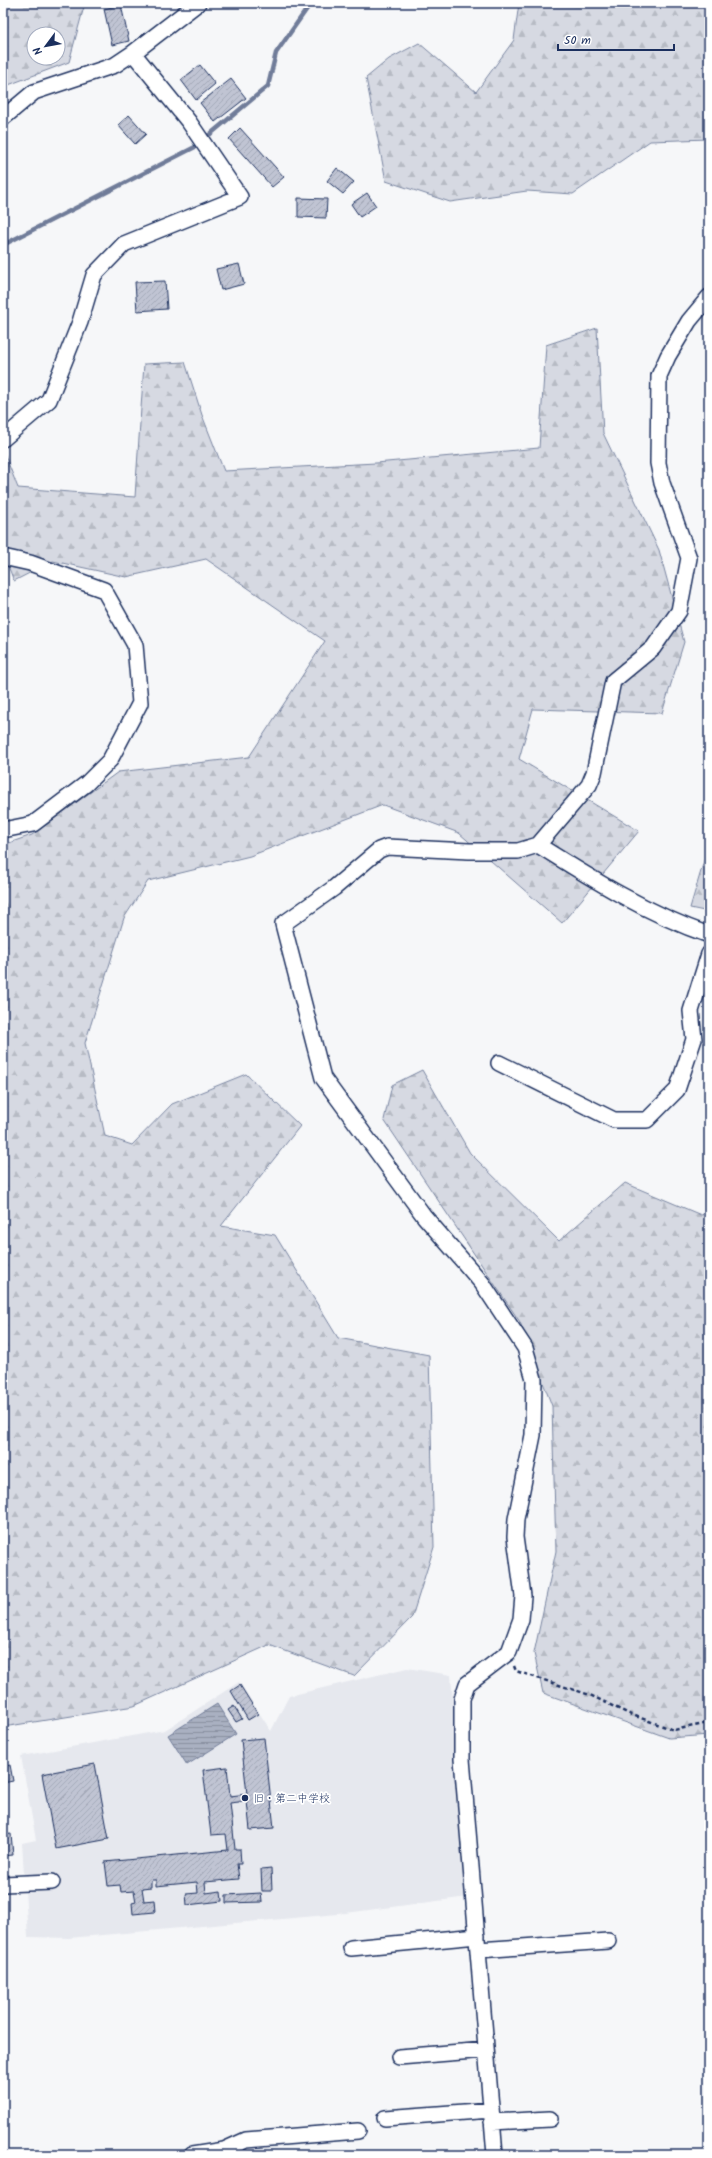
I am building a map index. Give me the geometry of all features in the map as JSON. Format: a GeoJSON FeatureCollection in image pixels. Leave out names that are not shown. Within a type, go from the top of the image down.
{"type":"FeatureCollection","features":[{"type":"Feature","properties":{"kind":"street"},"geometry":{"type":"LineString","coordinates":[[3,118],[9,104],[34,92],[115,65],[198,3]]}},
{"type":"Feature","properties":{"kind":"street"},"geometry":{"type":"LineString","coordinates":[[3,439],[49,400],[80,322],[94,276],[124,244],[240,197],[189,122],[133,53]]}},
{"type":"Feature","properties":{"kind":"street"},"geometry":{"type":"LineString","coordinates":[[495,2155],[462,1759],[462,1699],[467,1684],[509,1652],[521,1619],[523,1596],[515,1537],[533,1435],[534,1379],[525,1348],[482,1283],[424,1216],[323,1078],[284,924],[334,888],[379,850],[387,847],[470,851],[518,851],[538,845],[589,785],[594,773],[613,681],[653,648],[679,611],[689,558],[662,483],[658,463],[659,376],[668,356],[689,321],[709,297]]}},
{"type":"Feature","properties":{"kind":"street"},"geometry":{"type":"LineString","coordinates":[[3,557],[30,563],[104,590],[135,645],[140,703],[110,760],[86,784],[33,824],[3,830]]}},
{"type":"Feature","properties":{"kind":"street"},"geometry":{"type":"LineString","coordinates":[[538,845],[591,878],[643,907],[709,935]]}},
{"type":"Feature","properties":{"kind":"street"},"geometry":{"type":"LineString","coordinates":[[499,1063],[614,1120],[647,1120],[677,1090],[694,1039],[691,1011],[709,954]]}},
{"type":"Feature","properties":{"kind":"street"},"geometry":{"type":"LineString","coordinates":[[3,1884],[52,1882]]}},
{"type":"Feature","properties":{"kind":"street"},"geometry":{"type":"LineString","coordinates":[[351,1948],[477,1943],[608,1941]]}},
{"type":"Feature","properties":{"kind":"street"},"geometry":{"type":"LineString","coordinates":[[399,2056],[486,2050]]}},
{"type":"Feature","properties":{"kind":"street"},"geometry":{"type":"LineString","coordinates":[[385,2118],[492,2116],[550,2119]]}},
{"type":"Feature","properties":{"kind":"street"},"geometry":{"type":"LineString","coordinates":[[192,2155],[224,2150],[246,2140],[358,2131]]}},
{"type":"Feature","properties":{"kind":"path"},"geometry":{"type":"LineString","coordinates":[[509,1652],[516,1671],[590,1694],[627,1713],[674,1730],[709,1723]]}},
{"type":"Feature","properties":{"kind":"shaded area","name":"旧・第二中学校"},"geometry":{"type":"Polygon","coordinates":[[[407,1668],[451,1675],[468,1897],[338,1914],[69,1938],[28,1937],[22,1843],[36,1840],[21,1756],[165,1730],[239,1682],[271,1731],[289,1696],[407,1668]]]}},
{"type":"Feature","properties":{"kind":"green space"},"geometry":{"type":"Polygon","coordinates":[[[3,3],[85,3],[69,62],[66,63],[66,26],[26,26],[26,66],[58,66],[3,87],[3,3]]]}},
{"type":"Feature","properties":{"kind":"green space"},"geometry":{"type":"Polygon","coordinates":[[[519,3],[709,3],[709,139],[650,141],[573,194],[527,191],[450,202],[386,181],[366,78],[389,59],[419,43],[476,92],[514,40],[519,3]]]}},
{"type":"Feature","properties":{"kind":"green space"},"geometry":{"type":"Polygon","coordinates":[[[597,328],[603,433],[659,550],[684,642],[662,713],[533,709],[519,759],[639,831],[562,923],[459,833],[383,805],[250,856],[148,881],[124,918],[85,1043],[105,1136],[132,1145],[172,1104],[246,1074],[300,1126],[221,1226],[275,1235],[338,1338],[429,1355],[434,1547],[412,1617],[354,1676],[269,1645],[134,1706],[3,1727],[3,845],[32,835],[118,772],[249,757],[325,641],[206,559],[126,577],[53,561],[14,581],[3,553],[3,450],[18,488],[135,497],[144,364],[185,362],[202,415],[224,471],[376,463],[539,448],[546,345],[597,328]]]}},
{"type":"Feature","properties":{"kind":"green space"},"geometry":{"type":"Polygon","coordinates":[[[709,844],[709,912],[690,908],[709,844]]]}},
{"type":"Feature","properties":{"kind":"green space"},"geometry":{"type":"Polygon","coordinates":[[[422,1070],[470,1153],[559,1241],[625,1183],[701,1215],[709,1213],[709,1735],[669,1738],[543,1693],[534,1653],[556,1551],[552,1406],[520,1322],[384,1120],[392,1085],[422,1070]]]}},
{"type":"Feature","properties":{"kind":"water"},"geometry":{"type":"Polygon","coordinates":[[[217,1704],[236,1734],[187,1765],[168,1735],[217,1704]]]}},
{"type":"Feature","properties":{"kind":"building"},"geometry":{"type":"Polygon","coordinates":[[[121,5],[129,41],[112,45],[104,9],[121,5]]]}},
{"type":"Feature","properties":{"kind":"building"},"geometry":{"type":"Polygon","coordinates":[[[200,65],[215,84],[196,100],[181,80],[200,65]]]}},
{"type":"Feature","properties":{"kind":"building"},"geometry":{"type":"Polygon","coordinates":[[[231,79],[246,98],[215,122],[200,103],[231,79]]]}},
{"type":"Feature","properties":{"kind":"building"},"geometry":{"type":"Polygon","coordinates":[[[129,115],[146,134],[135,144],[118,125],[129,115]]]}},
{"type":"Feature","properties":{"kind":"building"},"geometry":{"type":"Polygon","coordinates":[[[240,128],[284,177],[272,187],[229,139],[240,128]]]}},
{"type":"Feature","properties":{"kind":"building"},"geometry":{"type":"Polygon","coordinates":[[[337,168],[354,182],[343,194],[327,181],[337,168]]]}},
{"type":"Feature","properties":{"kind":"building"},"geometry":{"type":"Polygon","coordinates":[[[367,193],[376,206],[360,217],[351,204],[367,193]]]}},
{"type":"Feature","properties":{"kind":"building"},"geometry":{"type":"Polygon","coordinates":[[[298,198],[327,199],[326,218],[298,217],[298,198]]]}},
{"type":"Feature","properties":{"kind":"building"},"geometry":{"type":"Polygon","coordinates":[[[239,264],[244,284],[221,290],[216,269],[239,264]]]}},
{"type":"Feature","properties":{"kind":"building"},"geometry":{"type":"Polygon","coordinates":[[[165,281],[167,309],[137,311],[135,282],[165,281]]]}},
{"type":"Feature","properties":{"kind":"building"},"geometry":{"type":"Polygon","coordinates":[[[240,1685],[258,1714],[248,1720],[231,1691],[240,1685]]]}},
{"type":"Feature","properties":{"kind":"building"},"geometry":{"type":"Polygon","coordinates":[[[234,1706],[242,1719],[236,1722],[228,1710],[234,1706]]]}},
{"type":"Feature","properties":{"kind":"building"},"geometry":{"type":"Polygon","coordinates":[[[264,1738],[274,1828],[250,1830],[247,1801],[230,1803],[235,1849],[240,1849],[241,1864],[237,1864],[239,1879],[205,1882],[206,1893],[221,1891],[222,1901],[187,1905],[186,1894],[198,1893],[197,1882],[156,1886],[156,1880],[151,1880],[151,1887],[142,1888],[144,1901],[154,1900],[155,1912],[133,1914],[132,1903],[136,1902],[134,1891],[121,1892],[120,1885],[108,1886],[105,1862],[228,1850],[226,1834],[211,1835],[203,1770],[227,1767],[230,1796],[247,1794],[241,1740],[264,1738]]]}},
{"type":"Feature","properties":{"kind":"building"},"geometry":{"type":"Polygon","coordinates":[[[95,1764],[109,1839],[56,1849],[42,1774],[95,1764]]]}},
{"type":"Feature","properties":{"kind":"building"},"geometry":{"type":"Polygon","coordinates":[[[10,1765],[13,1781],[3,1783],[3,1767],[10,1765]]]}},
{"type":"Feature","properties":{"kind":"building"},"geometry":{"type":"Polygon","coordinates":[[[11,1834],[13,1855],[3,1856],[3,1835],[11,1834]]]}},
{"type":"Feature","properties":{"kind":"building"},"geometry":{"type":"Polygon","coordinates":[[[271,1868],[272,1891],[262,1891],[261,1869],[271,1868]]]}},
{"type":"Feature","properties":{"kind":"building"},"geometry":{"type":"Polygon","coordinates":[[[261,1893],[262,1902],[226,1903],[226,1895],[261,1893]]]}},
{"type":"Feature","properties":{"kind":"waterway"},"geometry":{"type":"LineString","coordinates":[[208,136],[268,86],[276,53],[311,3]]}},
{"type":"Feature","properties":{"kind":"waterway"},"geometry":{"type":"LineString","coordinates":[[3,245],[195,147]]}},
{"type":"Feature","properties":{"kind":"place","name":"旧・第二中学校"},"geometry":{"type":"Point","coordinates":[245,1798]}}]}
